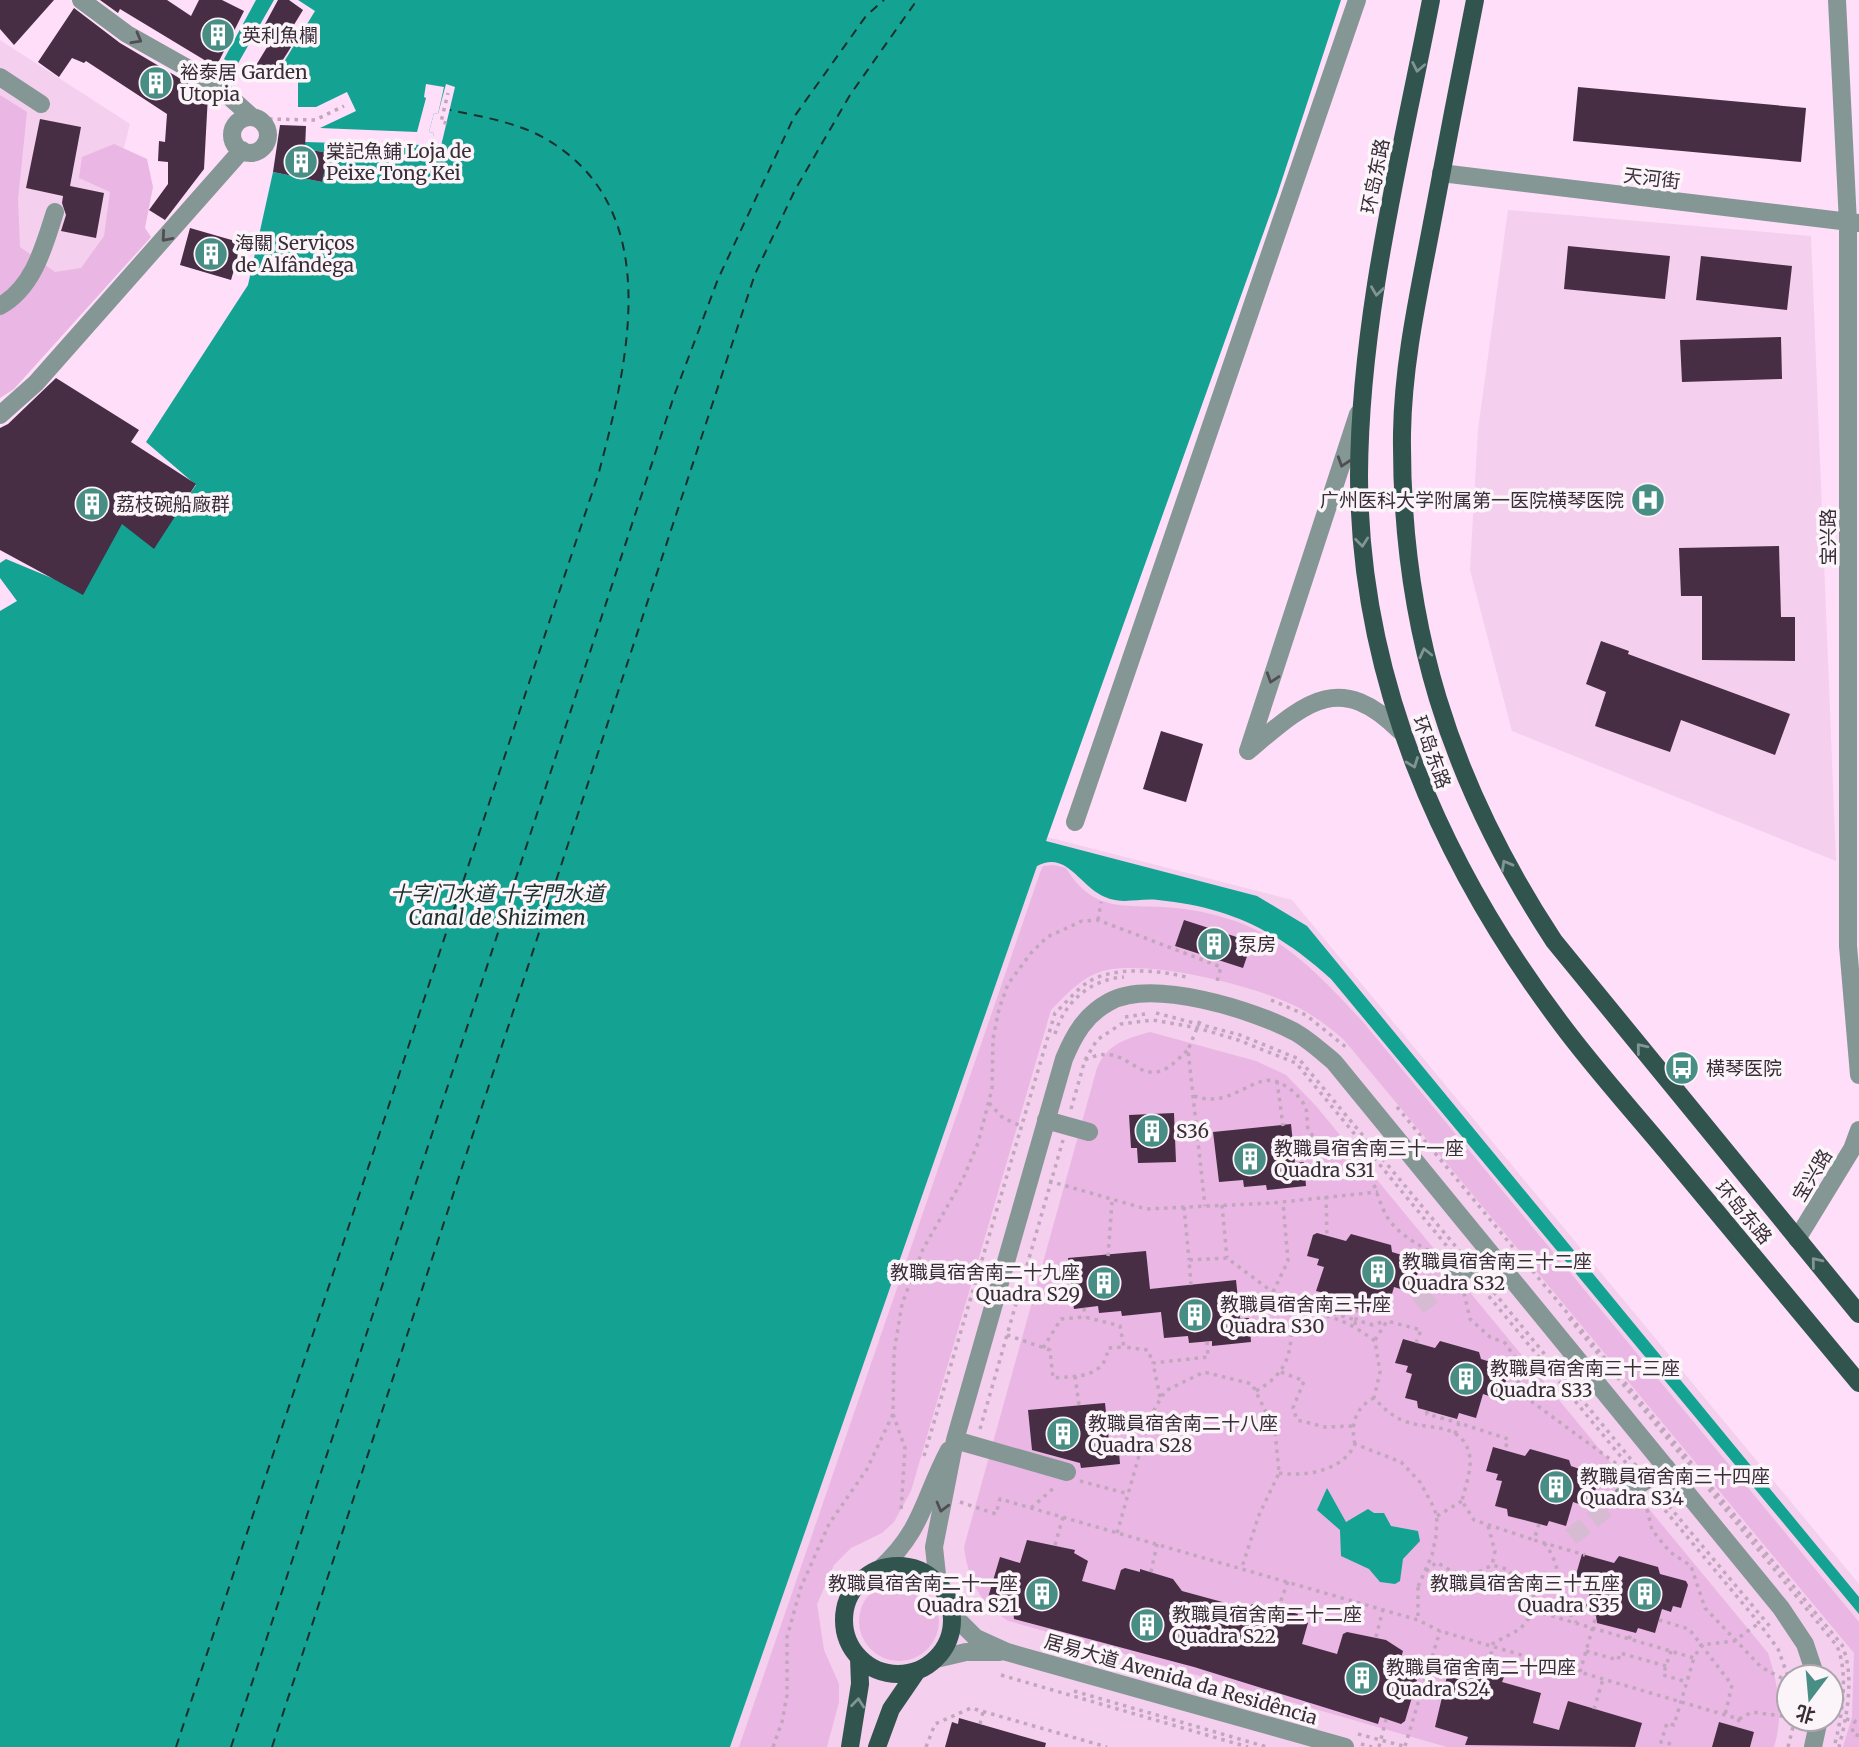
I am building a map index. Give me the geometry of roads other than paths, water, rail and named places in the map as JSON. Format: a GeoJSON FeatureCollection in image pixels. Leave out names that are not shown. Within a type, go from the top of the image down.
{"type":"FeatureCollection","features":[{"type":"Feature","properties":{"kind":"main road","name":"环岛东路"},"geometry":{"type":"LineString","coordinates":[[1431,0],[1388,218],[1364,397],[1359,474],[1361,537],[1377,646],[1400,731],[1429,804],[1465,880],[1562,1026],[1859,1383]]}},
{"type":"Feature","properties":{"kind":"main road","name":"环岛东路"},"geometry":{"type":"LineString","coordinates":[[1475,0],[1411,331],[1402,432],[1410,568],[1434,690],[1473,800],[1516,883],[1554,941],[1859,1314]]}},
{"type":"Feature","properties":{"kind":"main road"},"geometry":{"type":"LineString","coordinates":[[877,1747],[891,1709],[917,1671],[936,1659],[951,1634],[952,1614],[943,1590],[926,1574],[903,1566],[880,1569],[855,1587],[844,1616],[850,1646],[859,1658],[886,1673],[917,1671]]}},
{"type":"Feature","properties":{"kind":"main road"},"geometry":{"type":"LineString","coordinates":[[850,1747],[860,1684],[859,1658]]}},
{"type":"Feature","properties":{"kind":"street"},"geometry":{"type":"LineString","coordinates":[[0,415],[36,383],[242,150],[258,150],[266,142],[268,131],[214,83],[127,34],[81,0]]}},
{"type":"Feature","properties":{"kind":"street"},"geometry":{"type":"LineString","coordinates":[[1075,822],[1357,0]]}},
{"type":"Feature","properties":{"kind":"street","name":"宝兴路"},"geometry":{"type":"LineString","coordinates":[[1837,0],[1854,223],[1849,946],[1859,1075]]}},
{"type":"Feature","properties":{"kind":"street"},"geometry":{"type":"LineString","coordinates":[[0,77],[41,104]]}},
{"type":"Feature","properties":{"kind":"street"},"geometry":{"type":"LineString","coordinates":[[242,150],[233,138],[234,127],[242,119],[255,118]]}},
{"type":"Feature","properties":{"kind":"street","name":"天河街"},"geometry":{"type":"LineString","coordinates":[[1441,173],[1854,223]]}},
{"type":"Feature","properties":{"kind":"street"},"geometry":{"type":"LineString","coordinates":[[0,306],[10,300],[37,267],[55,212]]}},
{"type":"Feature","properties":{"kind":"street"},"geometry":{"type":"LineString","coordinates":[[1364,397],[1248,751],[1284,721],[1322,699],[1341,696],[1358,699],[1381,712],[1400,731]]}},
{"type":"Feature","properties":{"kind":"street"},"geometry":{"type":"LineString","coordinates":[[943,1590],[937,1575],[934,1547],[945,1498],[967,1441],[987,1329],[1031,1176],[1057,1123],[1072,1041],[1096,1011],[1131,993],[1213,992],[1316,1046],[1342,1070],[1794,1626],[1805,1644],[1811,1663]]}},
{"type":"Feature","properties":{"kind":"street"},"geometry":{"type":"LineString","coordinates":[[1057,1123],[1089,1132]]}},
{"type":"Feature","properties":{"kind":"street","name":"宝兴路"},"geometry":{"type":"LineString","coordinates":[[1797,1239],[1852,1149],[1859,1130]]}},
{"type":"Feature","properties":{"kind":"street"},"geometry":{"type":"LineString","coordinates":[[1448,1283],[1490,1253]]}},
{"type":"Feature","properties":{"kind":"street"},"geometry":{"type":"LineString","coordinates":[[967,1441],[1068,1478]]}},
{"type":"Feature","properties":{"kind":"street"},"geometry":{"type":"LineString","coordinates":[[880,1569],[916,1529],[931,1483],[967,1441]]}},
{"type":"Feature","properties":{"kind":"street"},"geometry":{"type":"LineString","coordinates":[[1622,1497],[1666,1467]]}},
{"type":"Feature","properties":{"kind":"street","name":"居易大道 Avenida da Residência"},"geometry":{"type":"LineString","coordinates":[[952,1614],[976,1638],[1007,1652],[1345,1747]]}},
{"type":"Feature","properties":{"kind":"street","name":"居易大道 Avenida da Residência"},"geometry":{"type":"LineString","coordinates":[[936,1659],[966,1652],[1007,1652]]}},
{"type":"Feature","properties":{"kind":"water"},"geometry":{"type":"Polygon","coordinates":[[[256,0],[274,0],[236,67],[224,59],[256,0]]]}},
{"type":"Feature","properties":{"kind":"water","name":"十字门水道 十字門水道 Canal de Shizimen"},"geometry":{"type":"Polygon","coordinates":[[[298,0],[1341,0],[1277,195],[1046,841],[1257,896],[1307,926],[1859,1597],[1859,1614],[1331,979],[1292,947],[1230,915],[1184,903],[1158,900],[1124,901],[1105,897],[1065,866],[1048,862],[1037,866],[730,1747],[0,1747],[0,611],[17,601],[0,578],[0,563],[6,559],[83,591],[75,491],[155,543],[196,485],[146,442],[248,285],[273,172],[322,182],[328,153],[280,144],[396,143],[431,146],[434,133],[429,132],[434,113],[438,114],[444,87],[426,84],[426,98],[417,132],[320,128],[356,111],[347,92],[316,107],[298,107],[298,75],[276,75],[315,11],[298,0]]]}},
{"type":"Feature","properties":{"kind":"water"},"geometry":{"type":"Polygon","coordinates":[[[1327,1488],[1346,1522],[1368,1509],[1374,1513],[1384,1513],[1391,1526],[1418,1531],[1420,1541],[1403,1559],[1400,1581],[1395,1584],[1380,1582],[1369,1569],[1341,1556],[1340,1530],[1317,1510],[1327,1488]]]}},
{"type":"Feature","properties":{"kind":"tunnel"},"geometry":{"type":"LineString","coordinates":[[1418,1306],[1448,1283]]}},
{"type":"Feature","properties":{"kind":"tunnel"},"geometry":{"type":"LineString","coordinates":[[1571,1537],[1621,1497]]}},
{"type":"Feature","properties":{"kind":"place","name":"英利魚欄"},"geometry":{"type":"Point","coordinates":[218,35]}},
{"type":"Feature","properties":{"kind":"place","name":"裕泰居 Garden Utopia"},"geometry":{"type":"Point","coordinates":[156,83]}},
{"type":"Feature","properties":{"kind":"place","name":"棠記魚鋪 Loja de Peixe Tong Kei"},"geometry":{"type":"Point","coordinates":[301,162]}},
{"type":"Feature","properties":{"kind":"place","name":"海關 Serviços de Alfândega"},"geometry":{"type":"Point","coordinates":[211,254]}},
{"type":"Feature","properties":{"kind":"place","name":"广州医科大学附属第一医院横琴医院"},"geometry":{"type":"Point","coordinates":[1648,500]}},
{"type":"Feature","properties":{"kind":"place","name":"荔枝碗船廠群"},"geometry":{"type":"Point","coordinates":[92,504]}},
{"type":"Feature","properties":{"kind":"place","name":"泵房"},"geometry":{"type":"Point","coordinates":[1214,944]}},
{"type":"Feature","properties":{"kind":"place","name":"横琴医院"},"geometry":{"type":"Point","coordinates":[1682,1068]}},
{"type":"Feature","properties":{"kind":"place","name":"S36"},"geometry":{"type":"Point","coordinates":[1152,1131]}},
{"type":"Feature","properties":{"kind":"place","name":"教職員宿舍南三十一座 Quadra S31"},"geometry":{"type":"Point","coordinates":[1250,1159]}},
{"type":"Feature","properties":{"kind":"place","name":"教職員宿舍南三十二座 Quadra S32"},"geometry":{"type":"Point","coordinates":[1378,1272]}},
{"type":"Feature","properties":{"kind":"place","name":"教職員宿舍南二十九座 Quadra S29"},"geometry":{"type":"Point","coordinates":[1104,1283]}},
{"type":"Feature","properties":{"kind":"place","name":"教職員宿舍南三十座 Quadra S30"},"geometry":{"type":"Point","coordinates":[1195,1315]}},
{"type":"Feature","properties":{"kind":"place","name":"教職員宿舍南三十三座 Quadra S33"},"geometry":{"type":"Point","coordinates":[1466,1379]}},
{"type":"Feature","properties":{"kind":"place","name":"教職員宿舍南二十八座 Quadra S28"},"geometry":{"type":"Point","coordinates":[1063,1434]}},
{"type":"Feature","properties":{"kind":"place","name":"教職員宿舍南三十四座 Quadra S34"},"geometry":{"type":"Point","coordinates":[1556,1487]}},
{"type":"Feature","properties":{"kind":"place","name":"教職員宿舍南二十一座 Quadra S21"},"geometry":{"type":"Point","coordinates":[1042,1594]}},
{"type":"Feature","properties":{"kind":"place","name":"教職員宿舍南三十五座 Quadra S35"},"geometry":{"type":"Point","coordinates":[1645,1594]}},
{"type":"Feature","properties":{"kind":"place","name":"教職員宿舍南二十二座 Quadra S22"},"geometry":{"type":"Point","coordinates":[1147,1625]}},
{"type":"Feature","properties":{"kind":"place","name":"教職員宿舍南二十四座 Quadra S24"},"geometry":{"type":"Point","coordinates":[1362,1678]}}]}
